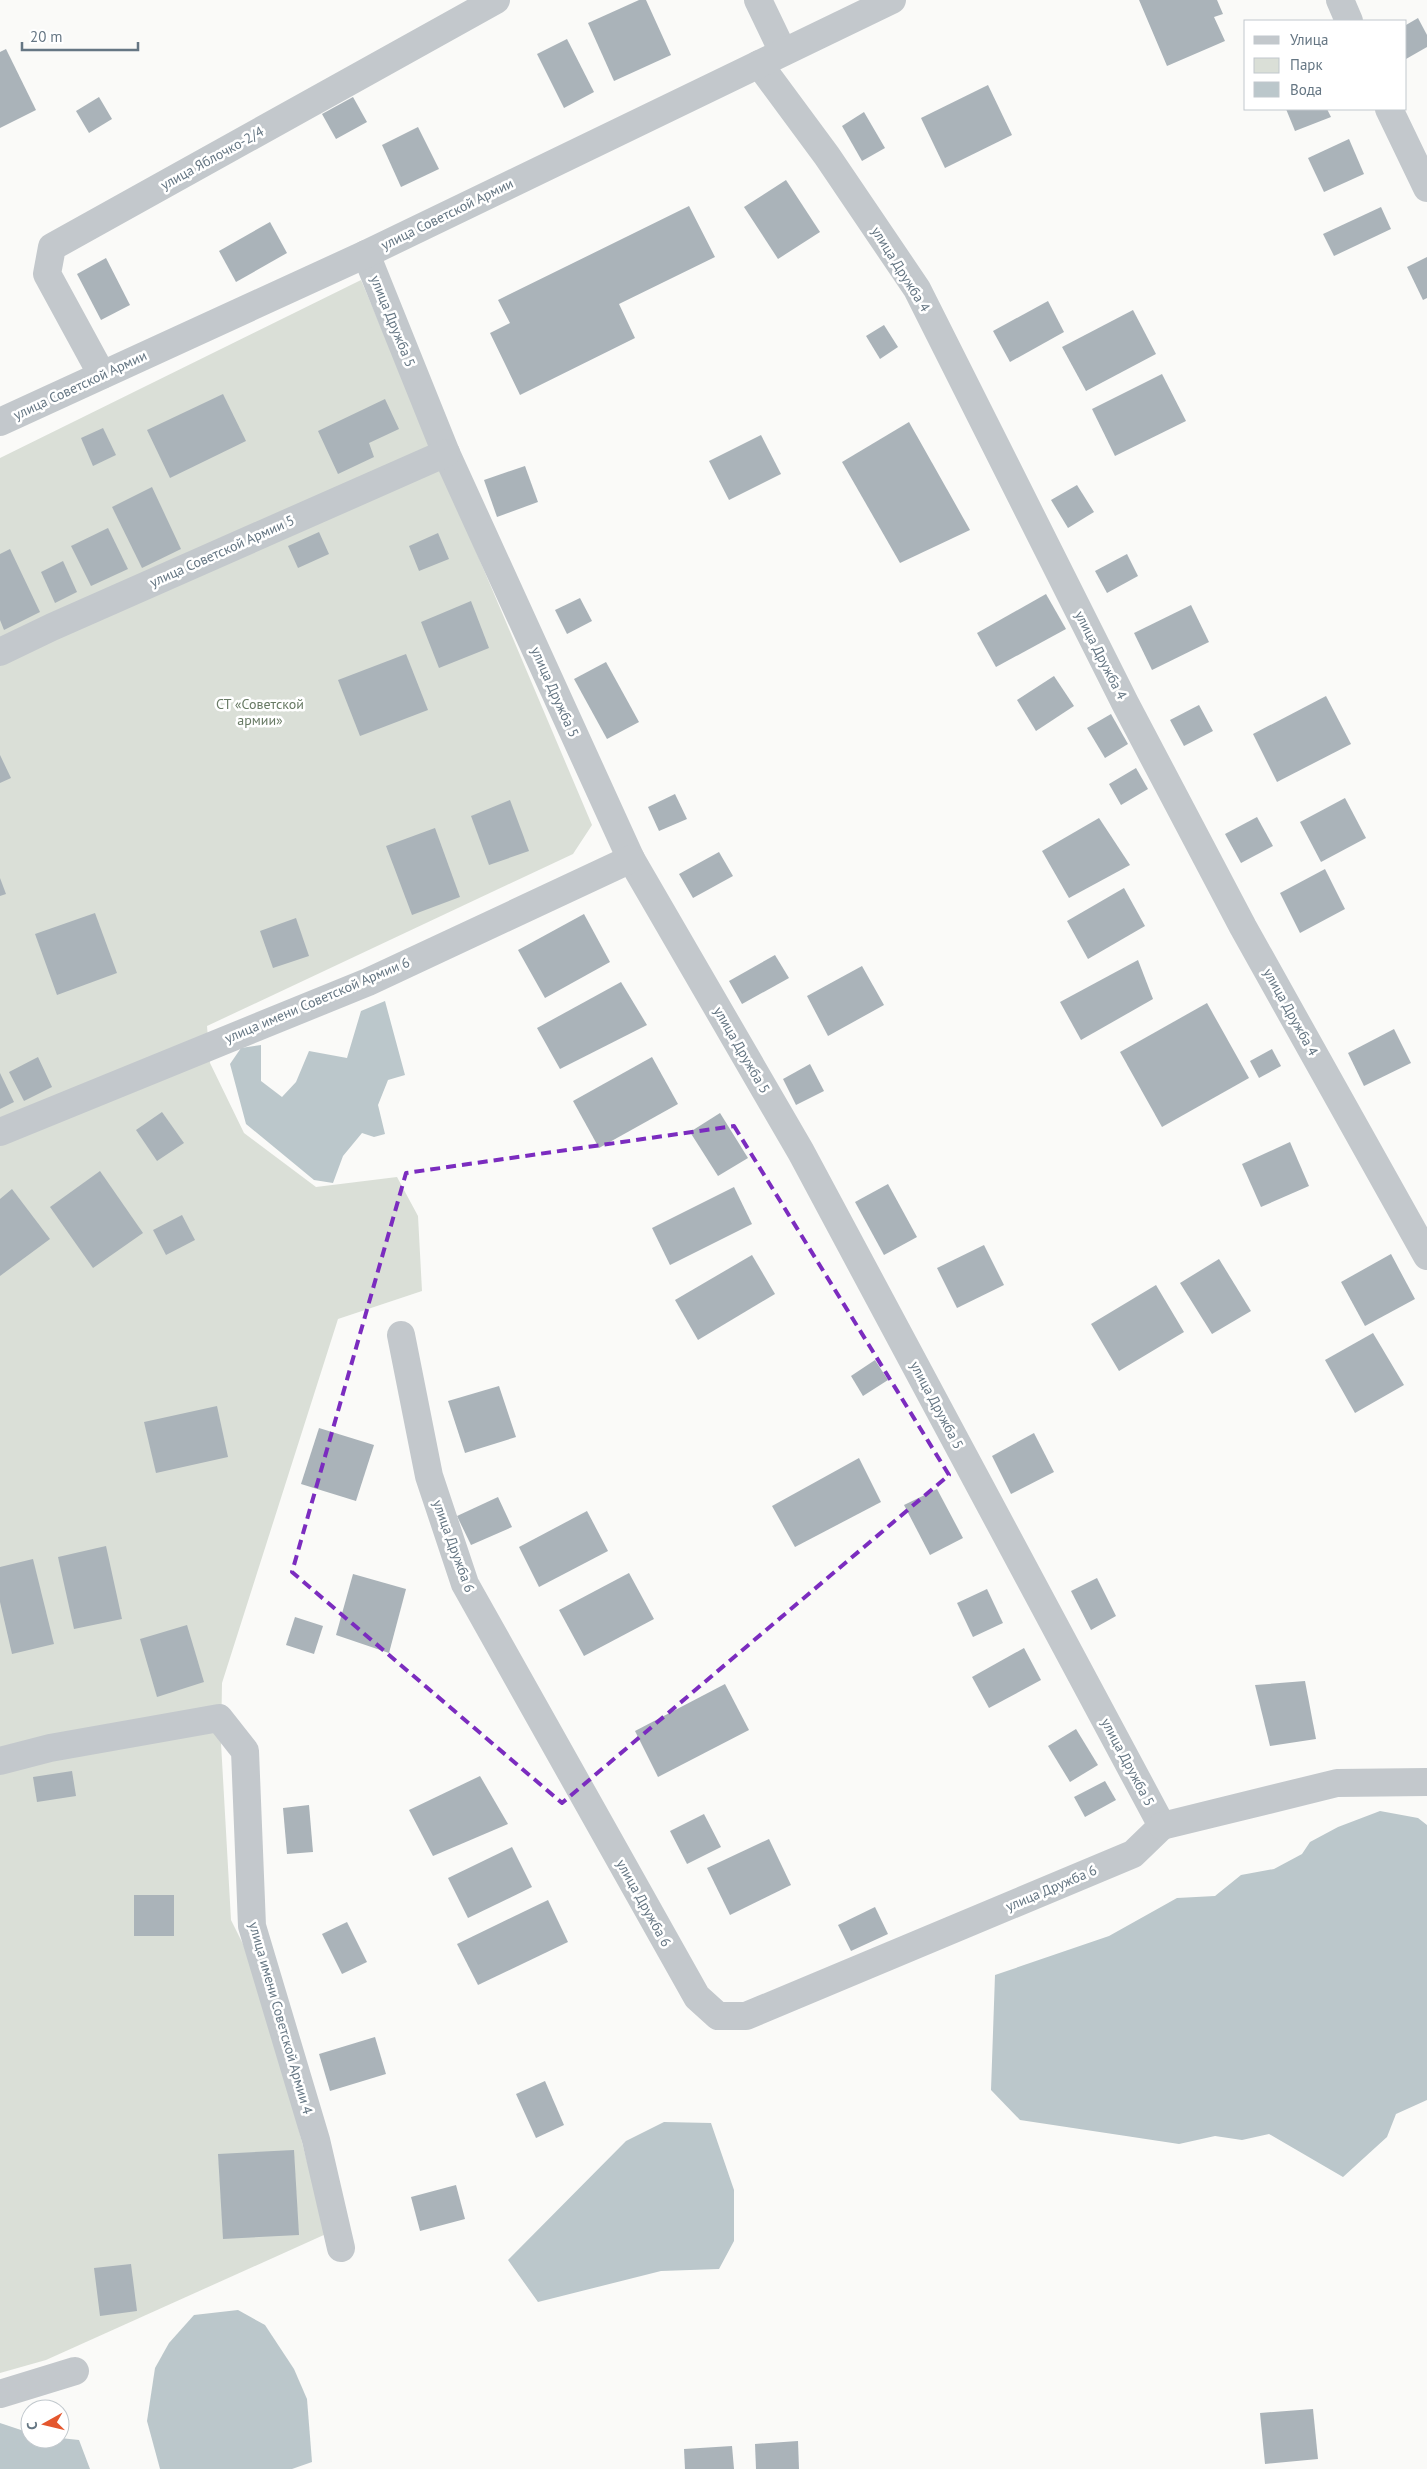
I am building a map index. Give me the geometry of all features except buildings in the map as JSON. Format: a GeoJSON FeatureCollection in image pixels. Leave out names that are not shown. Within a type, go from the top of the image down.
{"type":"FeatureCollection","features":[{"type":"Feature","properties":{"kind":"street","name":"улица Яблочко-2/4"},"geometry":{"type":"LineString","coordinates":[[102,375],[47,274],[52,247],[496,0]]}},
{"type":"Feature","properties":{"kind":"street","name":"улица Дружба 4"},"geometry":{"type":"LineString","coordinates":[[758,0],[771,58],[827,156],[916,289],[1130,712],[1248,936],[1427,1256]]}},
{"type":"Feature","properties":{"kind":"street","name":"улица Советской Армии"},"geometry":{"type":"LineString","coordinates":[[0,422],[366,254],[892,0]]}},
{"type":"Feature","properties":{"kind":"street"},"geometry":{"type":"LineString","coordinates":[[1340,0],[1349,20]]}},
{"type":"Feature","properties":{"kind":"street"},"geometry":{"type":"LineString","coordinates":[[1389,110],[1427,188]]}},
{"type":"Feature","properties":{"kind":"street","name":"улица Дружба 5"},"geometry":{"type":"LineString","coordinates":[[366,254],[446,452],[631,860],[801,1152],[1162,1826]]}},
{"type":"Feature","properties":{"kind":"street","name":"улица Советской Армии 5"},"geometry":{"type":"LineString","coordinates":[[0,652],[61,622],[446,452]]}},
{"type":"Feature","properties":{"kind":"street","name":"улица имени Советской Армии 6"},"geometry":{"type":"LineString","coordinates":[[0,1132],[368,982],[631,860]]}},
{"type":"Feature","properties":{"kind":"street","name":"улица Дружба 6"},"geometry":{"type":"LineString","coordinates":[[401,1335],[429,1476],[465,1584],[697,1997],[718,2016],[746,2016],[1133,1854],[1162,1826]]}},
{"type":"Feature","properties":{"kind":"street","name":"улица имени Советской Армии 4"},"geometry":{"type":"LineString","coordinates":[[0,1760],[50,1748],[219,1718],[245,1751],[252,1926],[316,2140],[341,2248]]}},
{"type":"Feature","properties":{"kind":"street"},"geometry":{"type":"LineString","coordinates":[[1162,1826],[1337,1783],[1427,1782]]}},
{"type":"Feature","properties":{"kind":"street"},"geometry":{"type":"LineString","coordinates":[[0,2394],[75,2371]]}},
{"type":"Feature","properties":{"kind":"highlighted area"},"geometry":{"type":"Polygon","coordinates":[[[734,1126],[949,1475],[562,1803],[292,1572],[406,1173],[734,1126]]]}},
{"type":"Feature","properties":{"kind":"green space","name":"СТ «Советской армии»"},"geometry":{"type":"Polygon","coordinates":[[[361,280],[592,825],[573,854],[207,1026],[210,1063],[244,1133],[316,1187],[397,1177],[418,1216],[422,1291],[338,1319],[222,1683],[221,1743],[231,1920],[258,1974],[326,2234],[46,2360],[0,2373],[0,458],[361,280]]]}},
{"type":"Feature","properties":{"kind":"water"},"geometry":{"type":"Polygon","coordinates":[[[385,1001],[405,1075],[388,1080],[378,1105],[385,1134],[374,1137],[362,1133],[343,1156],[333,1183],[314,1180],[246,1124],[230,1064],[241,1048],[261,1045],[261,1081],[282,1097],[296,1082],[309,1051],[347,1058],[361,1011],[385,1001]]]}},
{"type":"Feature","properties":{"kind":"water"},"geometry":{"type":"Polygon","coordinates":[[[1380,1811],[1418,1818],[1427,1825],[1427,2100],[1396,2114],[1387,2137],[1343,2177],[1269,2134],[1242,2140],[1215,2136],[1179,2144],[1020,2120],[991,2090],[995,1975],[1109,1936],[1177,1898],[1215,1896],[1241,1875],[1274,1869],[1302,1854],[1310,1842],[1338,1827],[1380,1811]]]}},
{"type":"Feature","properties":{"kind":"water"},"geometry":{"type":"Polygon","coordinates":[[[664,2122],[711,2123],[734,2190],[734,2241],[719,2269],[661,2271],[538,2302],[508,2260],[626,2141],[664,2122]]]}},
{"type":"Feature","properties":{"kind":"water"},"geometry":{"type":"Polygon","coordinates":[[[238,2310],[265,2325],[294,2369],[307,2399],[312,2462],[292,2469],[160,2469],[147,2421],[155,2368],[169,2343],[194,2315],[238,2310]]]}},
{"type":"Feature","properties":{"kind":"water"},"geometry":{"type":"Polygon","coordinates":[[[0,2423],[20,2430],[20,2449],[70,2449],[70,2439],[79,2440],[90,2469],[0,2469],[0,2423]]]}}]}
